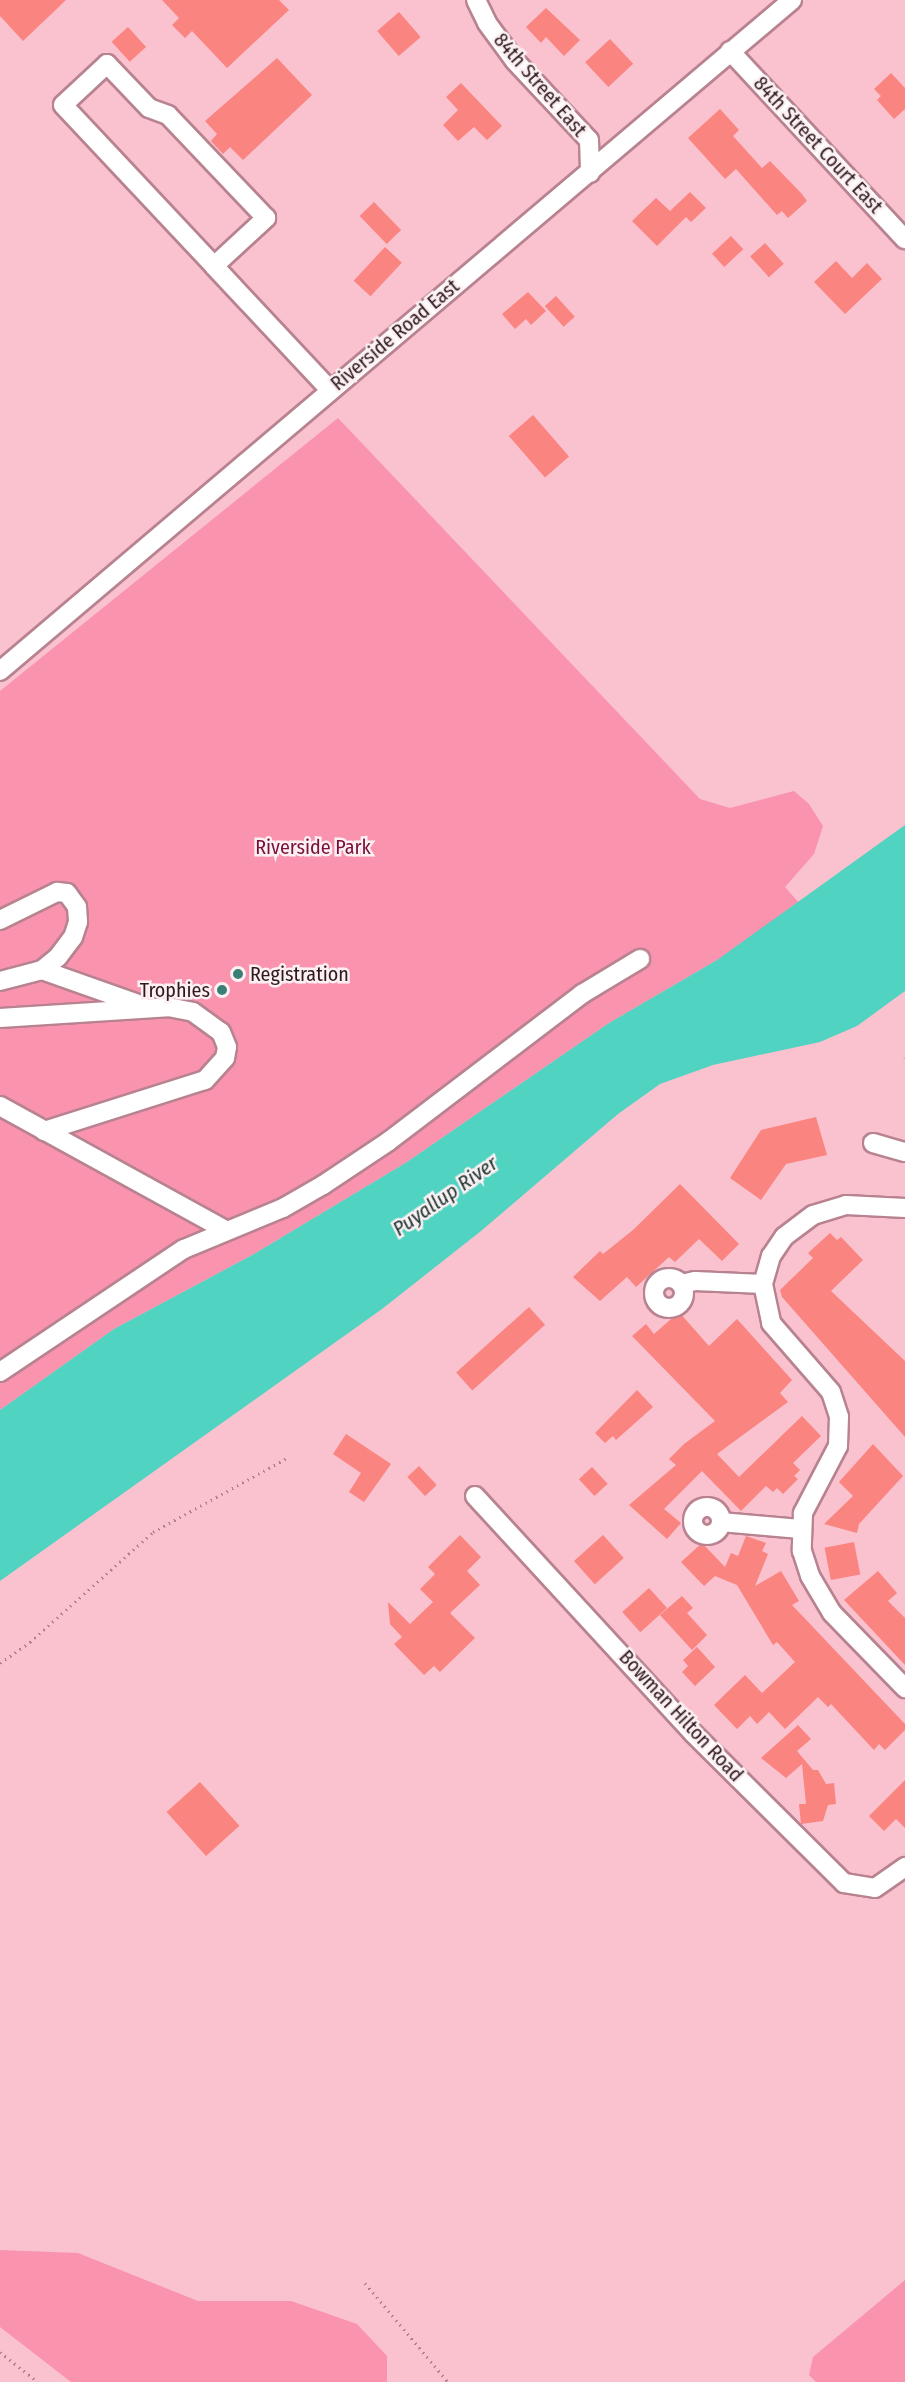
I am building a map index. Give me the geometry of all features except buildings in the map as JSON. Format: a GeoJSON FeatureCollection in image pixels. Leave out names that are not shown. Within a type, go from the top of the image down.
{"type":"FeatureCollection","features":[{"type":"Feature","properties":{"kind":"street","name":"84th Street East"},"geometry":{"type":"LineString","coordinates":[[476,0],[487,23],[515,62],[588,140],[590,173]]}},
{"type":"Feature","properties":{"kind":"street","name":"Riverside Road East"},"geometry":{"type":"LineString","coordinates":[[0,671],[792,0]]}},
{"type":"Feature","properties":{"kind":"street","name":"84th Street Court East"},"geometry":{"type":"LineString","coordinates":[[730,51],[905,239]]}},
{"type":"Feature","properties":{"kind":"street"},"geometry":{"type":"LineString","coordinates":[[214,266],[266,218],[168,115],[148,108],[107,64],[63,105],[330,390]]}},
{"type":"Feature","properties":{"kind":"street"},"geometry":{"type":"LineString","coordinates":[[0,920],[47,894],[67,893],[74,901],[78,922],[73,937],[42,970],[0,981]]}},
{"type":"Feature","properties":{"kind":"street"},"geometry":{"type":"LineString","coordinates":[[0,1372],[184,1249],[225,1230],[283,1208],[323,1185],[389,1141],[582,994],[640,959]]}},
{"type":"Feature","properties":{"kind":"street"},"geometry":{"type":"LineString","coordinates":[[42,970],[146,1007]]}},
{"type":"Feature","properties":{"kind":"street"},"geometry":{"type":"LineString","coordinates":[[0,1018],[146,1007],[193,1012],[211,1022],[221,1032],[227,1047],[219,1069],[196,1083],[44,1131]]}},
{"type":"Feature","properties":{"kind":"street"},"geometry":{"type":"LineString","coordinates":[[0,1106],[225,1230]]}},
{"type":"Feature","properties":{"kind":"street"},"geometry":{"type":"LineString","coordinates":[[873,1143],[905,1152]]}},
{"type":"Feature","properties":{"kind":"street"},"geometry":{"type":"LineString","coordinates":[[905,1208],[846,1204],[807,1219],[784,1237],[771,1256],[763,1284],[771,1323],[831,1392],[839,1417],[838,1446],[808,1499],[800,1529],[802,1551],[810,1576],[832,1612],[905,1688]]}},
{"type":"Feature","properties":{"kind":"street"},"geometry":{"type":"LineString","coordinates":[[681,1284],[695,1281],[763,1284]]}},
{"type":"Feature","properties":{"kind":"street","name":"Bowman Hilton Road"},"geometry":{"type":"LineString","coordinates":[[475,1496],[693,1733],[844,1883],[874,1888],[905,1868]]}},
{"type":"Feature","properties":{"kind":"street"},"geometry":{"type":"LineString","coordinates":[[721,1522],[800,1529]]}},
{"type":"Feature","properties":{"kind":"path"},"geometry":{"type":"LineString","coordinates":[[0,1663],[30,1642],[153,1532],[289,1457]]}},
{"type":"Feature","properties":{"kind":"path"},"geometry":{"type":"LineString","coordinates":[[364,2283],[448,2382]]}},
{"type":"Feature","properties":{"kind":"path"},"geometry":{"type":"LineString","coordinates":[[0,2352],[38,2382]]}},
{"type":"Feature","properties":{"kind":"green space","name":"Riverside Park"},"geometry":{"type":"Polygon","coordinates":[[[338,418],[700,799],[730,808],[794,791],[809,804],[823,826],[814,854],[785,887],[800,904],[717,960],[609,1023],[407,1162],[254,1254],[114,1329],[0,1410],[0,691],[338,418]]]}},
{"type":"Feature","properties":{"kind":"green space"},"geometry":{"type":"Polygon","coordinates":[[[0,2250],[78,2253],[198,2301],[291,2301],[357,2324],[387,2356],[387,2382],[71,2382],[0,2327],[0,2250]]]}},
{"type":"Feature","properties":{"kind":"green space"},"geometry":{"type":"Polygon","coordinates":[[[905,2280],[905,2382],[816,2382],[809,2375],[813,2357],[905,2280]]]}},
{"type":"Feature","properties":{"kind":"water","name":"Puyallup River"},"geometry":{"type":"Polygon","coordinates":[[[905,825],[905,991],[857,1026],[820,1042],[713,1065],[660,1084],[618,1114],[481,1231],[382,1309],[0,1581],[0,1410],[114,1329],[254,1254],[407,1162],[609,1023],[717,960],[905,825]]]}},
{"type":"Feature","properties":{"kind":"place","name":"Registration"},"geometry":{"type":"Point","coordinates":[238,974]}},
{"type":"Feature","properties":{"kind":"place","name":"Trophies"},"geometry":{"type":"Point","coordinates":[222,990]}}]}
